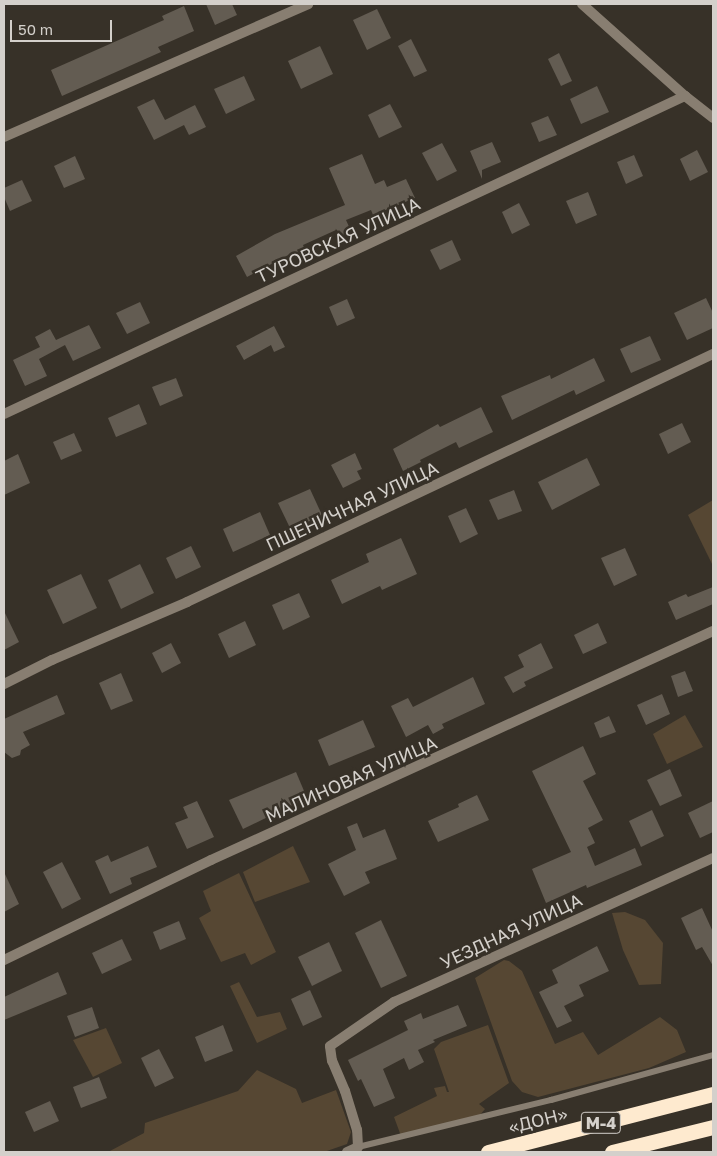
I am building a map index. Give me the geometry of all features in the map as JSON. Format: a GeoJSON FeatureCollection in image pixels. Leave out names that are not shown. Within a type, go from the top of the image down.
{"type":"FeatureCollection","features":[{"type":"Feature","properties":{"kind":"highway","name":"«ДОН»"},"geometry":{"type":"LineString","coordinates":[[488,1152],[713,1094]]}},
{"type":"Feature","properties":{"kind":"highway","name":"М-4"},"geometry":{"type":"LineString","coordinates":[[612,1152],[713,1127]]}},
{"type":"Feature","properties":{"kind":"street"},"geometry":{"type":"LineString","coordinates":[[4,137],[308,4]]}},
{"type":"Feature","properties":{"kind":"street"},"geometry":{"type":"LineString","coordinates":[[582,4],[685,96],[713,118]]}},
{"type":"Feature","properties":{"kind":"street","name":"ТУРОВСКАЯ УЛИЦА"},"geometry":{"type":"LineString","coordinates":[[4,414],[685,96]]}},
{"type":"Feature","properties":{"kind":"street","name":"ПШЕНИЧНАЯ УЛИЦА"},"geometry":{"type":"LineString","coordinates":[[4,684],[52,660],[187,602],[713,354]]}},
{"type":"Feature","properties":{"kind":"street","name":"МАЛИНОВАЯ УЛИЦА"},"geometry":{"type":"LineString","coordinates":[[4,960],[219,856],[713,631]]}},
{"type":"Feature","properties":{"kind":"street","name":"УЕЗДНАЯ УЛИЦА"},"geometry":{"type":"LineString","coordinates":[[358,1147],[357,1130],[345,1091],[332,1061],[330,1046],[394,1002],[713,858]]}},
{"type":"Feature","properties":{"kind":"street"},"geometry":{"type":"LineString","coordinates":[[347,1152],[358,1147]]}},
{"type":"Feature","properties":{"kind":"lane"},"geometry":{"type":"LineString","coordinates":[[358,1147],[551,1100],[713,1055]]}},
{"type":"Feature","properties":{"kind":"shaded area"},"geometry":{"type":"Polygon","coordinates":[[[713,500],[713,566],[688,515],[713,500]]]}},
{"type":"Feature","properties":{"kind":"shaded area"},"geometry":{"type":"Polygon","coordinates":[[[685,715],[703,747],[667,764],[653,734],[685,715]]]}},
{"type":"Feature","properties":{"kind":"shaded area"},"geometry":{"type":"Polygon","coordinates":[[[293,846],[310,882],[255,902],[243,872],[293,846]]]}},
{"type":"Feature","properties":{"kind":"shaded area"},"geometry":{"type":"Polygon","coordinates":[[[239,873],[276,952],[251,965],[245,953],[221,962],[199,918],[211,911],[203,891],[239,873]]]}},
{"type":"Feature","properties":{"kind":"shaded area"},"geometry":{"type":"Polygon","coordinates":[[[625,912],[645,920],[663,943],[661,984],[639,985],[623,950],[612,913],[625,912]]]}},
{"type":"Feature","properties":{"kind":"shaded area"},"geometry":{"type":"Polygon","coordinates":[[[504,960],[509,961],[522,971],[555,1044],[583,1032],[598,1055],[660,1017],[677,1030],[686,1052],[649,1068],[538,1097],[522,1092],[512,1081],[475,978],[504,960]]]}},
{"type":"Feature","properties":{"kind":"shaded area"},"geometry":{"type":"Polygon","coordinates":[[[239,982],[257,1017],[280,1012],[287,1029],[257,1043],[230,986],[239,982]]]}},
{"type":"Feature","properties":{"kind":"shaded area"},"geometry":{"type":"Polygon","coordinates":[[[488,1025],[509,1083],[479,1104],[485,1109],[479,1116],[401,1136],[394,1117],[437,1096],[434,1088],[445,1086],[447,1092],[449,1092],[434,1049],[441,1042],[488,1025]]]}},
{"type":"Feature","properties":{"kind":"shaded area"},"geometry":{"type":"Polygon","coordinates":[[[106,1028],[122,1063],[93,1077],[73,1040],[106,1028]]]}},
{"type":"Feature","properties":{"kind":"shaded area"},"geometry":{"type":"Polygon","coordinates":[[[257,1070],[296,1089],[302,1103],[336,1090],[351,1132],[347,1144],[324,1152],[108,1152],[144,1133],[145,1123],[238,1091],[257,1070]]]}},
{"type":"Feature","properties":{"kind":"building"},"geometry":{"type":"Polygon","coordinates":[[[206,4],[232,4],[237,15],[215,25],[206,4]]]}},
{"type":"Feature","properties":{"kind":"building"},"geometry":{"type":"Polygon","coordinates":[[[184,6],[194,31],[158,47],[161,52],[62,96],[51,70],[164,20],[162,16],[184,6]]]}},
{"type":"Feature","properties":{"kind":"building"},"geometry":{"type":"Polygon","coordinates":[[[377,9],[391,38],[367,50],[353,20],[377,9]]]}},
{"type":"Feature","properties":{"kind":"building"},"geometry":{"type":"Polygon","coordinates":[[[411,39],[427,71],[414,77],[398,46],[411,39]]]}},
{"type":"Feature","properties":{"kind":"building"},"geometry":{"type":"Polygon","coordinates":[[[320,46],[333,74],[301,89],[288,61],[320,46]]]}},
{"type":"Feature","properties":{"kind":"building"},"geometry":{"type":"Polygon","coordinates":[[[559,53],[572,81],[561,86],[548,59],[559,53]]]}},
{"type":"Feature","properties":{"kind":"building"},"geometry":{"type":"Polygon","coordinates":[[[244,76],[255,100],[226,114],[214,89],[244,76]]]}},
{"type":"Feature","properties":{"kind":"building"},"geometry":{"type":"Polygon","coordinates":[[[597,86],[609,112],[581,124],[570,99],[597,86]]]}},
{"type":"Feature","properties":{"kind":"building"},"geometry":{"type":"Polygon","coordinates":[[[154,99],[165,120],[195,105],[206,127],[189,135],[184,125],[154,140],[137,107],[154,99]]]}},
{"type":"Feature","properties":{"kind":"building"},"geometry":{"type":"Polygon","coordinates":[[[390,104],[402,127],[379,138],[368,115],[390,104]]]}},
{"type":"Feature","properties":{"kind":"building"},"geometry":{"type":"Polygon","coordinates":[[[548,116],[557,135],[539,142],[531,123],[548,116]]]}},
{"type":"Feature","properties":{"kind":"building"},"geometry":{"type":"Polygon","coordinates":[[[492,142],[501,162],[482,170],[482,179],[470,151],[492,142]]]}},
{"type":"Feature","properties":{"kind":"building"},"geometry":{"type":"Polygon","coordinates":[[[442,143],[457,171],[437,181],[422,153],[442,143]]]}},
{"type":"Feature","properties":{"kind":"building"},"geometry":{"type":"Polygon","coordinates":[[[697,150],[708,172],[690,181],[680,159],[697,150]]]}},
{"type":"Feature","properties":{"kind":"building"},"geometry":{"type":"Polygon","coordinates":[[[362,154],[375,184],[384,180],[387,187],[406,179],[415,198],[373,215],[371,210],[346,220],[351,231],[339,237],[336,230],[303,245],[306,253],[294,258],[292,253],[247,277],[236,256],[275,234],[345,205],[329,168],[362,154]]]}},
{"type":"Feature","properties":{"kind":"building"},"geometry":{"type":"Polygon","coordinates":[[[634,155],[643,176],[626,184],[617,162],[634,155]]]}},
{"type":"Feature","properties":{"kind":"building"},"geometry":{"type":"Polygon","coordinates":[[[75,156],[85,179],[64,188],[54,166],[75,156]]]}},
{"type":"Feature","properties":{"kind":"building"},"geometry":{"type":"Polygon","coordinates":[[[22,180],[32,201],[10,211],[4,197],[4,188],[22,180]]]}},
{"type":"Feature","properties":{"kind":"building"},"geometry":{"type":"Polygon","coordinates":[[[588,192],[597,215],[576,224],[566,201],[588,192]]]}},
{"type":"Feature","properties":{"kind":"building"},"geometry":{"type":"Polygon","coordinates":[[[519,203],[530,225],[512,234],[502,212],[519,203]]]}},
{"type":"Feature","properties":{"kind":"building"},"geometry":{"type":"Polygon","coordinates":[[[452,240],[461,260],[440,270],[430,250],[452,240]]]}},
{"type":"Feature","properties":{"kind":"building"},"geometry":{"type":"Polygon","coordinates":[[[706,298],[713,313],[713,328],[687,340],[674,313],[706,298]]]}},
{"type":"Feature","properties":{"kind":"building"},"geometry":{"type":"Polygon","coordinates":[[[347,299],[355,318],[337,326],[329,307],[347,299]]]}},
{"type":"Feature","properties":{"kind":"building"},"geometry":{"type":"Polygon","coordinates":[[[140,302],[150,323],[127,334],[116,313],[140,302]]]}},
{"type":"Feature","properties":{"kind":"building"},"geometry":{"type":"Polygon","coordinates":[[[89,325],[101,348],[73,361],[65,345],[39,359],[47,376],[25,386],[13,360],[40,347],[35,337],[50,329],[56,340],[89,325]]]}},
{"type":"Feature","properties":{"kind":"building"},"geometry":{"type":"Polygon","coordinates":[[[274,326],[285,347],[274,352],[271,345],[244,360],[236,346],[274,326]]]}},
{"type":"Feature","properties":{"kind":"building"},"geometry":{"type":"Polygon","coordinates":[[[650,336],[661,360],[631,373],[620,349],[650,336]]]}},
{"type":"Feature","properties":{"kind":"building"},"geometry":{"type":"Polygon","coordinates":[[[594,358],[605,381],[576,395],[574,390],[512,420],[501,396],[550,375],[551,379],[594,358]]]}},
{"type":"Feature","properties":{"kind":"building"},"geometry":{"type":"Polygon","coordinates":[[[176,378],[183,396],[160,406],[152,387],[176,378]]]}},
{"type":"Feature","properties":{"kind":"building"},"geometry":{"type":"Polygon","coordinates":[[[139,404],[147,424],[116,437],[108,418],[139,404]]]}},
{"type":"Feature","properties":{"kind":"building"},"geometry":{"type":"Polygon","coordinates":[[[481,407],[493,432],[459,448],[456,442],[403,471],[393,449],[438,424],[440,427],[481,407]]]}},
{"type":"Feature","properties":{"kind":"building"},"geometry":{"type":"Polygon","coordinates":[[[682,423],[691,442],[668,454],[659,434],[682,423]]]}},
{"type":"Feature","properties":{"kind":"building"},"geometry":{"type":"Polygon","coordinates":[[[74,433],[82,451],[61,460],[53,442],[74,433]]]}},
{"type":"Feature","properties":{"kind":"building"},"geometry":{"type":"Polygon","coordinates":[[[355,453],[362,469],[357,471],[361,479],[343,488],[331,465],[355,453]]]}},
{"type":"Feature","properties":{"kind":"building"},"geometry":{"type":"Polygon","coordinates":[[[18,454],[30,483],[4,495],[4,461],[18,454]]]}},
{"type":"Feature","properties":{"kind":"building"},"geometry":{"type":"Polygon","coordinates":[[[587,458],[600,485],[552,510],[538,482],[587,458]]]}},
{"type":"Feature","properties":{"kind":"building"},"geometry":{"type":"Polygon","coordinates":[[[310,489],[322,515],[291,530],[278,503],[310,489]]]}},
{"type":"Feature","properties":{"kind":"building"},"geometry":{"type":"Polygon","coordinates":[[[514,490],[522,511],[498,520],[489,500],[514,490]]]}},
{"type":"Feature","properties":{"kind":"building"},"geometry":{"type":"Polygon","coordinates":[[[466,508],[478,534],[460,543],[448,516],[466,508]]]}},
{"type":"Feature","properties":{"kind":"building"},"geometry":{"type":"Polygon","coordinates":[[[260,512],[270,535],[233,552],[223,529],[260,512]]]}},
{"type":"Feature","properties":{"kind":"building"},"geometry":{"type":"Polygon","coordinates":[[[401,538],[417,574],[382,590],[380,586],[342,604],[331,580],[369,562],[366,554],[401,538]]]}},
{"type":"Feature","properties":{"kind":"building"},"geometry":{"type":"Polygon","coordinates":[[[191,546],[201,567],[176,579],[166,558],[191,546]]]}},
{"type":"Feature","properties":{"kind":"building"},"geometry":{"type":"Polygon","coordinates":[[[625,548],[637,575],[614,586],[601,558],[625,548]]]}},
{"type":"Feature","properties":{"kind":"building"},"geometry":{"type":"Polygon","coordinates":[[[140,564],[154,593],[121,609],[108,580],[140,564]]]}},
{"type":"Feature","properties":{"kind":"building"},"geometry":{"type":"Polygon","coordinates":[[[81,574],[97,608],[63,624],[47,590],[81,574]]]}},
{"type":"Feature","properties":{"kind":"building"},"geometry":{"type":"Polygon","coordinates":[[[713,587],[713,604],[676,620],[668,602],[686,594],[688,597],[713,587]]]}},
{"type":"Feature","properties":{"kind":"building"},"geometry":{"type":"Polygon","coordinates":[[[299,593],[310,617],[283,630],[272,605],[299,593]]]}},
{"type":"Feature","properties":{"kind":"building"},"geometry":{"type":"Polygon","coordinates":[[[4,611],[19,642],[4,650],[4,611]]]}},
{"type":"Feature","properties":{"kind":"building"},"geometry":{"type":"Polygon","coordinates":[[[245,621],[256,645],[229,658],[218,634],[245,621]]]}},
{"type":"Feature","properties":{"kind":"building"},"geometry":{"type":"Polygon","coordinates":[[[598,623],[607,643],[583,654],[574,635],[598,623]]]}},
{"type":"Feature","properties":{"kind":"building"},"geometry":{"type":"Polygon","coordinates":[[[171,643],[181,663],[162,673],[152,653],[171,643]]]}},
{"type":"Feature","properties":{"kind":"building"},"geometry":{"type":"Polygon","coordinates":[[[541,643],[553,668],[524,682],[526,686],[513,693],[504,677],[524,667],[518,655],[541,643]]]}},
{"type":"Feature","properties":{"kind":"building"},"geometry":{"type":"Polygon","coordinates":[[[685,671],[693,691],[678,697],[671,676],[685,671]]]}},
{"type":"Feature","properties":{"kind":"building"},"geometry":{"type":"Polygon","coordinates":[[[121,673],[133,701],[111,710],[99,683],[121,673]]]}},
{"type":"Feature","properties":{"kind":"building"},"geometry":{"type":"Polygon","coordinates":[[[473,677],[485,704],[442,724],[444,728],[433,734],[428,725],[406,737],[391,706],[408,698],[413,707],[473,677]]]}},
{"type":"Feature","properties":{"kind":"building"},"geometry":{"type":"Polygon","coordinates":[[[662,694],[670,714],[646,725],[637,705],[662,694]]]}},
{"type":"Feature","properties":{"kind":"building"},"geometry":{"type":"Polygon","coordinates":[[[57,695],[65,714],[23,732],[30,745],[21,750],[20,755],[12,758],[4,752],[4,719],[57,695]]]}},
{"type":"Feature","properties":{"kind":"building"},"geometry":{"type":"Polygon","coordinates":[[[609,716],[616,732],[600,738],[594,723],[609,716]]]}},
{"type":"Feature","properties":{"kind":"building"},"geometry":{"type":"Polygon","coordinates":[[[363,720],[375,747],[329,766],[318,740],[363,720]]]}},
{"type":"Feature","properties":{"kind":"building"},"geometry":{"type":"Polygon","coordinates":[[[583,746],[596,774],[583,781],[603,820],[588,828],[595,843],[587,847],[595,866],[635,848],[642,865],[587,888],[586,885],[546,903],[532,869],[571,852],[532,771],[583,746]]]}},
{"type":"Feature","properties":{"kind":"building"},"geometry":{"type":"Polygon","coordinates":[[[670,769],[682,796],[660,806],[647,780],[670,769]]]}},
{"type":"Feature","properties":{"kind":"building"},"geometry":{"type":"Polygon","coordinates":[[[296,772],[307,798],[243,829],[229,800],[296,772]]]}},
{"type":"Feature","properties":{"kind":"building"},"geometry":{"type":"Polygon","coordinates":[[[477,795],[489,820],[438,842],[428,821],[459,807],[458,804],[477,795]]]}},
{"type":"Feature","properties":{"kind":"building"},"geometry":{"type":"Polygon","coordinates":[[[197,801],[214,837],[187,849],[175,823],[188,818],[183,807],[197,801]]]}},
{"type":"Feature","properties":{"kind":"building"},"geometry":{"type":"Polygon","coordinates":[[[713,801],[713,832],[700,838],[688,813],[713,801]]]}},
{"type":"Feature","properties":{"kind":"building"},"geometry":{"type":"Polygon","coordinates":[[[652,810],[664,836],[641,847],[629,821],[652,810]]]}},
{"type":"Feature","properties":{"kind":"building"},"geometry":{"type":"Polygon","coordinates":[[[357,823],[363,838],[385,829],[397,859],[365,872],[370,883],[344,896],[328,864],[356,850],[347,827],[357,823]]]}},
{"type":"Feature","properties":{"kind":"building"},"geometry":{"type":"Polygon","coordinates":[[[148,846],[157,867],[130,878],[132,884],[110,894],[95,861],[108,855],[111,862],[148,846]]]}},
{"type":"Feature","properties":{"kind":"building"},"geometry":{"type":"Polygon","coordinates":[[[62,862],[81,899],[62,909],[43,872],[62,862]]]}},
{"type":"Feature","properties":{"kind":"building"},"geometry":{"type":"Polygon","coordinates":[[[4,872],[19,904],[4,912],[4,872]]]}},
{"type":"Feature","properties":{"kind":"building"},"geometry":{"type":"Polygon","coordinates":[[[702,908],[713,932],[713,966],[702,947],[696,950],[681,918],[702,908]]]}},
{"type":"Feature","properties":{"kind":"building"},"geometry":{"type":"Polygon","coordinates":[[[381,920],[407,976],[381,988],[355,933],[381,920]]]}},
{"type":"Feature","properties":{"kind":"building"},"geometry":{"type":"Polygon","coordinates":[[[179,921],[186,939],[160,950],[153,932],[179,921]]]}},
{"type":"Feature","properties":{"kind":"building"},"geometry":{"type":"Polygon","coordinates":[[[122,939],[132,960],[102,974],[92,953],[122,939]]]}},
{"type":"Feature","properties":{"kind":"building"},"geometry":{"type":"Polygon","coordinates":[[[329,942],[342,971],[312,986],[298,957],[329,942]]]}},
{"type":"Feature","properties":{"kind":"building"},"geometry":{"type":"Polygon","coordinates":[[[597,946],[609,971],[579,985],[584,996],[564,1006],[572,1021],[557,1028],[539,992],[558,983],[552,970],[597,946]]]}},
{"type":"Feature","properties":{"kind":"building"},"geometry":{"type":"Polygon","coordinates":[[[58,972],[67,994],[4,1020],[4,997],[58,972]]]}},
{"type":"Feature","properties":{"kind":"building"},"geometry":{"type":"Polygon","coordinates":[[[310,990],[322,1017],[303,1026],[291,999],[310,990]]]}},
{"type":"Feature","properties":{"kind":"building"},"geometry":{"type":"Polygon","coordinates":[[[458,1005],[467,1026],[433,1040],[435,1042],[418,1050],[424,1062],[409,1070],[404,1058],[383,1069],[395,1098],[374,1107],[361,1079],[358,1081],[348,1060],[408,1030],[404,1021],[421,1013],[423,1019],[458,1005]]]}},
{"type":"Feature","properties":{"kind":"building"},"geometry":{"type":"Polygon","coordinates":[[[92,1007],[99,1028],[75,1037],[67,1016],[92,1007]]]}},
{"type":"Feature","properties":{"kind":"building"},"geometry":{"type":"Polygon","coordinates":[[[223,1025],[233,1051],[205,1062],[195,1037],[223,1025]]]}},
{"type":"Feature","properties":{"kind":"building"},"geometry":{"type":"Polygon","coordinates":[[[159,1049],[174,1078],[155,1087],[141,1058],[159,1049]]]}},
{"type":"Feature","properties":{"kind":"building"},"geometry":{"type":"Polygon","coordinates":[[[99,1077],[107,1098],[81,1108],[73,1087],[99,1077]]]}},
{"type":"Feature","properties":{"kind":"building"},"geometry":{"type":"Polygon","coordinates":[[[50,1101],[59,1121],[34,1132],[25,1112],[50,1101]]]}}]}
